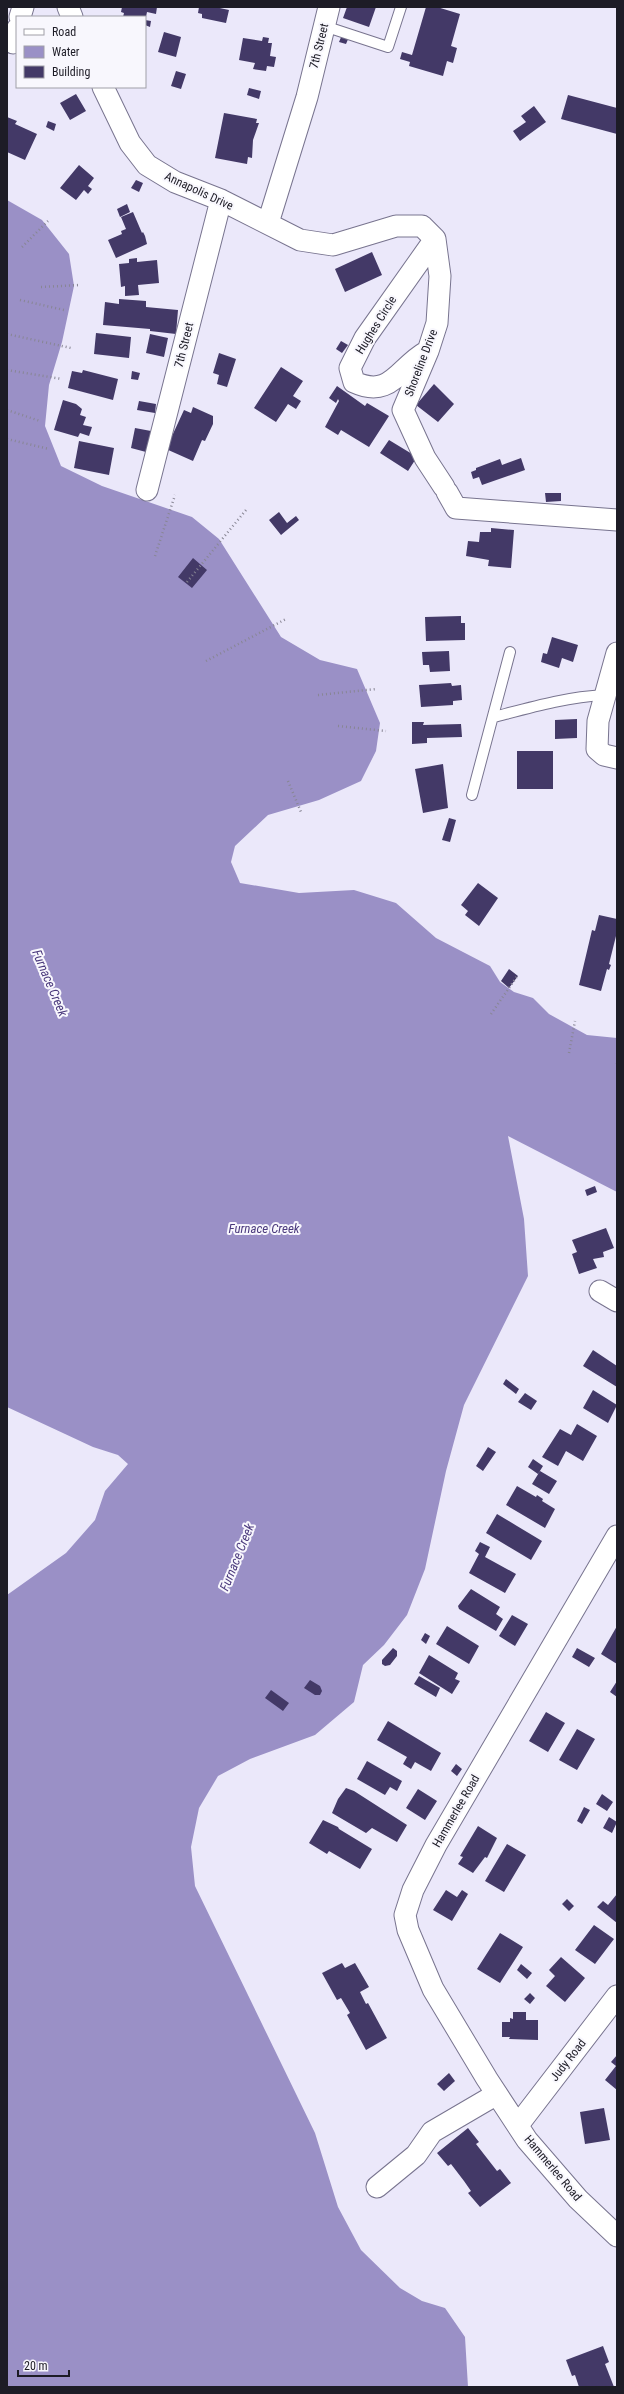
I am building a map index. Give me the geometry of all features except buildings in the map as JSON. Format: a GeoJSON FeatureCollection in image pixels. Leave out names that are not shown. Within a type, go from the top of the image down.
{"type":"FeatureCollection","features":[{"type":"Feature","properties":{"kind":"street","name":"7th Street"},"geometry":{"type":"LineString","coordinates":[[268,223],[307,97],[327,16]]}},
{"type":"Feature","properties":{"kind":"street","name":"Annapolis Drive"},"geometry":{"type":"LineString","coordinates":[[103,88],[130,143],[147,165],[175,182],[221,200],[268,223]]}},
{"type":"Feature","properties":{"kind":"street","name":"7th Street"},"geometry":{"type":"LineString","coordinates":[[147,490],[221,200]]}},
{"type":"Feature","properties":{"kind":"street"},"geometry":{"type":"LineString","coordinates":[[268,223],[300,240],[333,245],[396,226],[422,226],[435,239]]}},
{"type":"Feature","properties":{"kind":"street","name":"Hughes Circle"},"geometry":{"type":"LineString","coordinates":[[428,351],[412,360],[394,381],[388,384],[377,388],[363,386],[354,382],[350,368],[365,338],[435,239]]}},
{"type":"Feature","properties":{"kind":"street","name":"Shoreline Drive"},"geometry":{"type":"LineString","coordinates":[[435,239],[440,276],[436,323],[428,351],[403,410],[425,458],[456,508],[617,520]]}},
{"type":"Feature","properties":{"kind":"street"},"geometry":{"type":"LineString","coordinates":[[617,653],[598,721],[597,749],[604,755],[617,758]]}},
{"type":"Feature","properties":{"kind":"street","name":"Hammerlee Road"},"geometry":{"type":"LineString","coordinates":[[617,1536],[436,1845],[413,1890],[405,1915],[408,1930],[433,1989],[497,2094],[528,2140],[578,2199],[617,2236]]}},
{"type":"Feature","properties":{"kind":"street","name":"Judy Road"},"geometry":{"type":"LineString","coordinates":[[518,2124],[617,1996]]}},
{"type":"Feature","properties":{"kind":"street"},"geometry":{"type":"LineString","coordinates":[[377,2187],[416,2155],[432,2132],[497,2094]]}},
{"type":"Feature","properties":{"kind":"lane"},"geometry":{"type":"LineString","coordinates":[[327,16],[388,47],[401,7]]}},
{"type":"Feature","properties":{"kind":"lane"},"geometry":{"type":"LineString","coordinates":[[472,795],[494,717],[510,652]]}},
{"type":"Feature","properties":{"kind":"lane"},"geometry":{"type":"LineString","coordinates":[[494,717],[542,703],[574,697],[605,695]]}},
{"type":"Feature","properties":{"kind":"path"},"geometry":{"type":"LineString","coordinates":[[22,247],[48,221]]}},
{"type":"Feature","properties":{"kind":"path"},"geometry":{"type":"LineString","coordinates":[[41,287],[80,285]]}},
{"type":"Feature","properties":{"kind":"path"},"geometry":{"type":"LineString","coordinates":[[20,300],[64,310]]}},
{"type":"Feature","properties":{"kind":"path"},"geometry":{"type":"LineString","coordinates":[[7,334],[71,348]]}},
{"type":"Feature","properties":{"kind":"path"},"geometry":{"type":"LineString","coordinates":[[7,370],[62,379]]}},
{"type":"Feature","properties":{"kind":"path"},"geometry":{"type":"LineString","coordinates":[[7,410],[40,421]]}},
{"type":"Feature","properties":{"kind":"path"},"geometry":{"type":"LineString","coordinates":[[7,439],[48,449]]}},
{"type":"Feature","properties":{"kind":"path"},"geometry":{"type":"LineString","coordinates":[[155,556],[175,495]]}},
{"type":"Feature","properties":{"kind":"path"},"geometry":{"type":"LineString","coordinates":[[187,582],[246,510]]}},
{"type":"Feature","properties":{"kind":"path"},"geometry":{"type":"LineString","coordinates":[[206,661],[286,619]]}},
{"type":"Feature","properties":{"kind":"path"},"geometry":{"type":"LineString","coordinates":[[318,695],[376,690]]}},
{"type":"Feature","properties":{"kind":"path"},"geometry":{"type":"LineString","coordinates":[[338,726],[386,731]]}},
{"type":"Feature","properties":{"kind":"path"},"geometry":{"type":"LineString","coordinates":[[288,781],[301,812]]}},
{"type":"Feature","properties":{"kind":"path"},"geometry":{"type":"LineString","coordinates":[[491,1014],[518,975]]}},
{"type":"Feature","properties":{"kind":"path"},"geometry":{"type":"LineString","coordinates":[[568,1053],[575,1021]]}},
{"type":"Feature","properties":{"kind":"water","name":"Furnace Creek"},"geometry":{"type":"Polygon","coordinates":[[[7,200],[42,220],[69,254],[74,286],[62,342],[49,385],[45,426],[61,466],[102,486],[192,517],[219,539],[281,637],[320,660],[357,669],[380,723],[376,751],[361,781],[319,800],[268,815],[235,846],[231,862],[240,883],[299,893],[354,890],[396,903],[436,938],[490,966],[500,982],[514,992],[533,998],[549,1014],[587,1035],[617,1038],[617,1192],[508,1136],[524,1219],[528,1276],[464,1405],[446,1471],[425,1569],[407,1615],[384,1645],[363,1665],[354,1702],[315,1735],[250,1759],[218,1776],[199,1808],[191,1847],[195,1886],[315,2133],[338,2207],[361,2250],[400,2288],[422,2301],[445,2308],[465,2337],[468,2387],[7,2387],[7,1595],[66,1553],[95,1520],[105,1491],[128,1464],[118,1455],[93,1447],[7,1407],[7,200]]]}}]}
